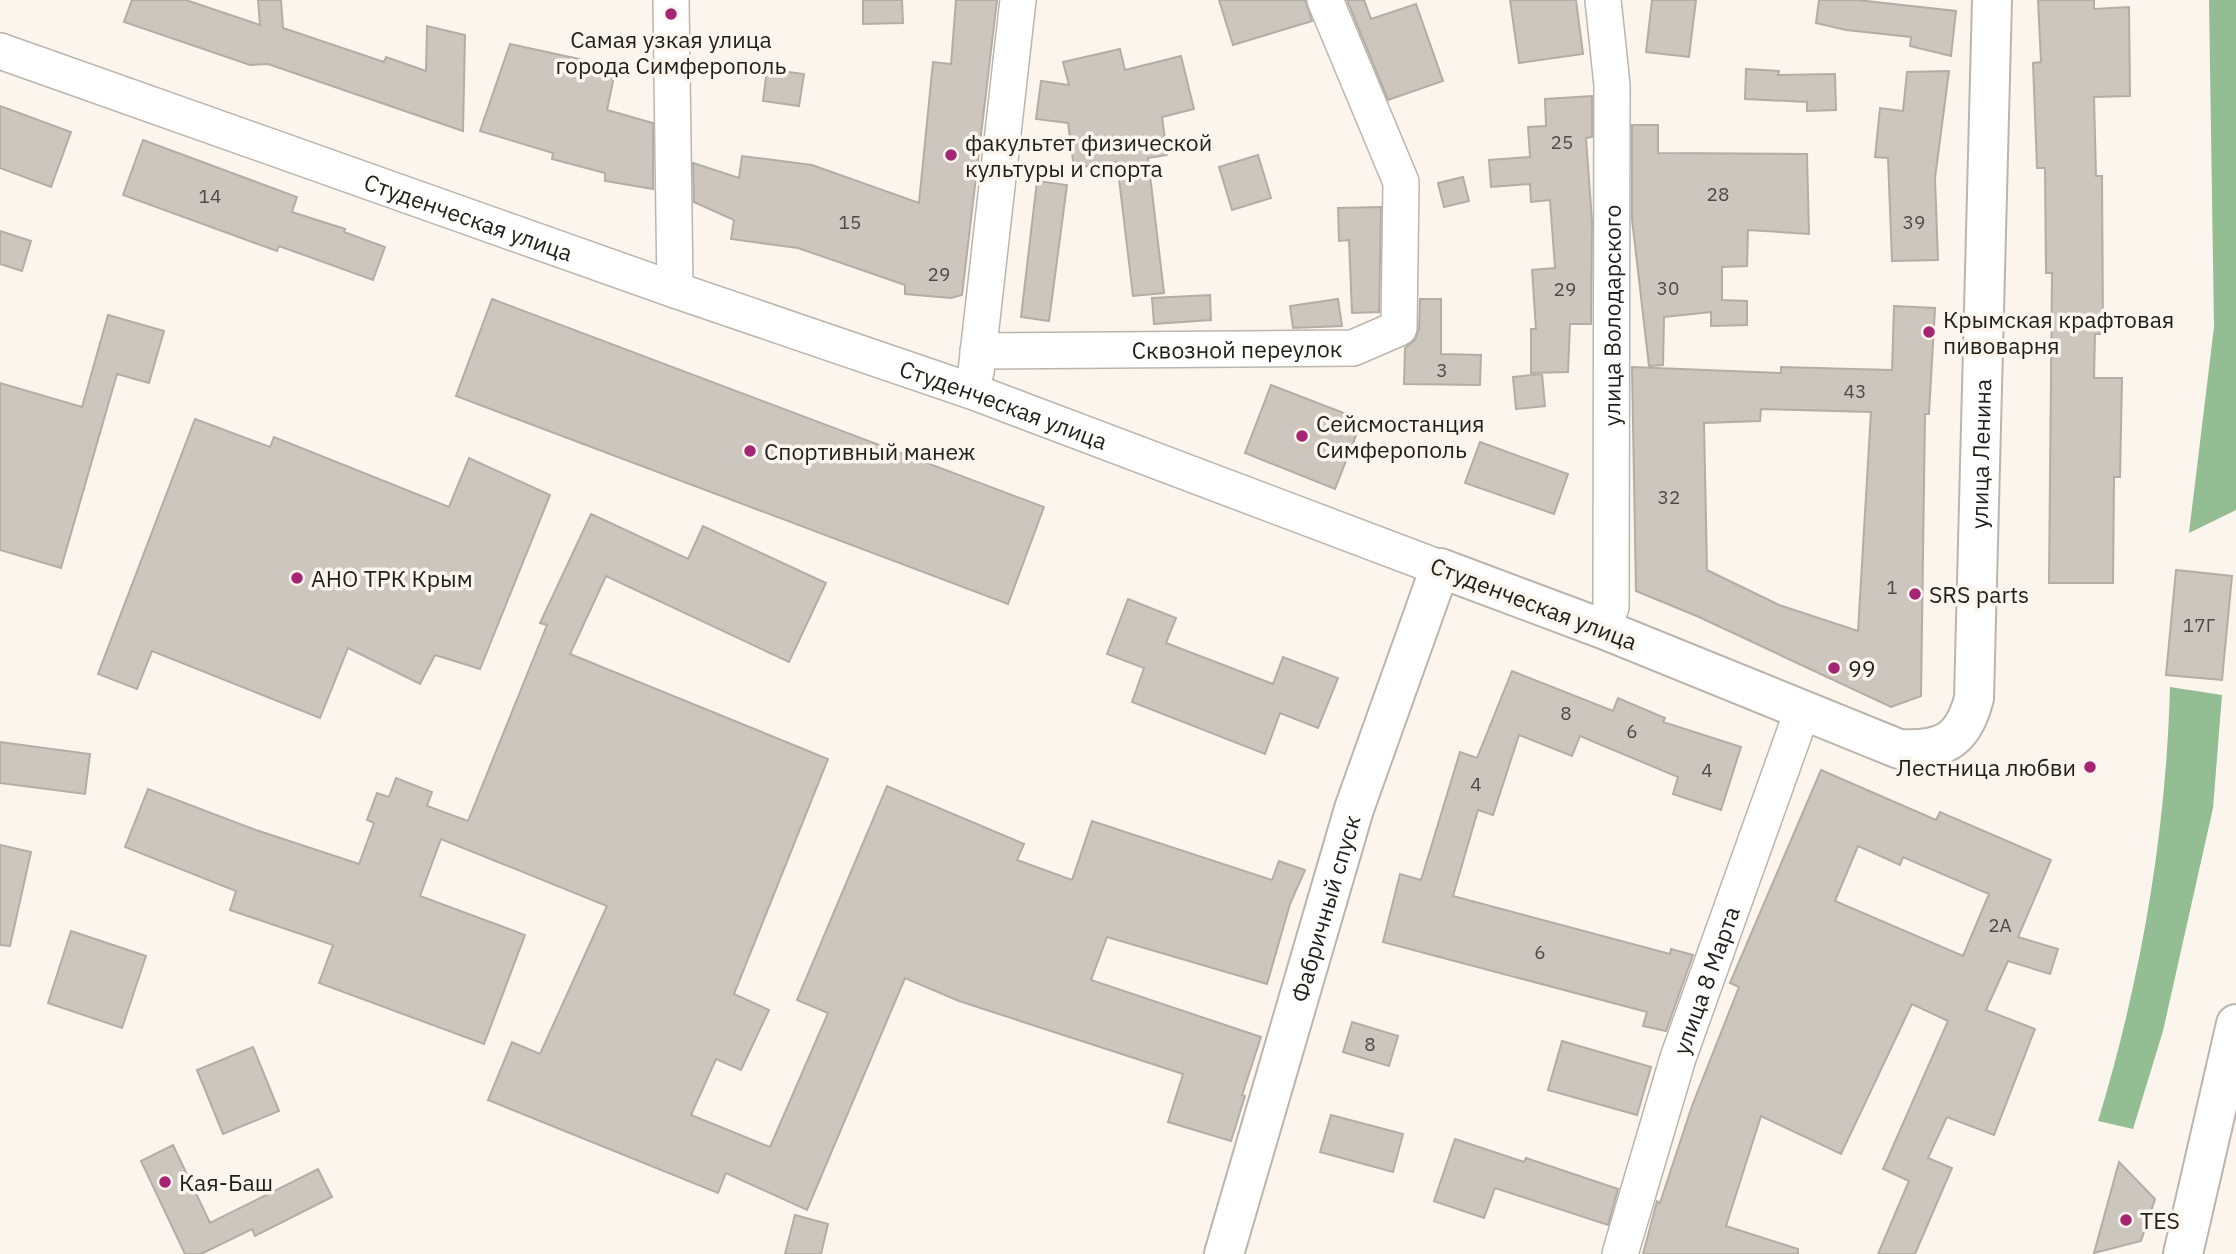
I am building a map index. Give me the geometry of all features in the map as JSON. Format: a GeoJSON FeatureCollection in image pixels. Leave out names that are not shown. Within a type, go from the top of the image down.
{"type":"FeatureCollection","features":[{"type":"Feature","properties":{"kind":"main road","name":"улица Ленина"},"geometry":{"type":"LineString","coordinates":[[1974,698],[1992,0]]}},
{"type":"Feature","properties":{"kind":"main road","name":"Студенческая улица"},"geometry":{"type":"LineString","coordinates":[[1440,568],[1603,629],[1899,749],[1921,750],[1940,746],[1955,738],[1969,716],[1974,698]]}},
{"type":"Feature","properties":{"kind":"main road","name":"Фабричный спуск"},"geometry":{"type":"LineString","coordinates":[[1224,1254],[1354,809],[1440,568]]}},
{"type":"Feature","properties":{"kind":"main road"},"geometry":{"type":"LineString","coordinates":[[2183,1254],[2236,1024]]}},
{"type":"Feature","properties":{"kind":"street"},"geometry":{"type":"LineString","coordinates":[[671,0],[675,290]]}},
{"type":"Feature","properties":{"kind":"street"},"geometry":{"type":"LineString","coordinates":[[974,392],[1018,0]]}},
{"type":"Feature","properties":{"kind":"street","name":"Сквозной переулок"},"geometry":{"type":"LineString","coordinates":[[978,351],[1353,348],[1399,328],[1401,182],[1325,0]]}},
{"type":"Feature","properties":{"kind":"street","name":"улица Володарского"},"geometry":{"type":"LineString","coordinates":[[1603,0],[1612,112],[1611,607],[1603,629]]}},
{"type":"Feature","properties":{"kind":"street","name":"Студенческая улица"},"geometry":{"type":"LineString","coordinates":[[0,51],[675,290],[974,392],[1440,568]]}},
{"type":"Feature","properties":{"kind":"street","name":"улица 8 Марта"},"geometry":{"type":"LineString","coordinates":[[1620,1254],[1678,1058],[1803,709]]}},
{"type":"Feature","properties":{"kind":"green space"},"geometry":{"type":"Polygon","coordinates":[[[2209,0],[2236,0],[2236,510],[2189,533],[2214,327],[2209,0]]]}},
{"type":"Feature","properties":{"kind":"green space"},"geometry":{"type":"Polygon","coordinates":[[[2170,687],[2222,695],[2213,808],[2163,1031],[2133,1129],[2098,1121],[2127,1014],[2149,906],[2163,797],[2170,687]]]}},
{"type":"Feature","properties":{"kind":"building"},"geometry":{"type":"Polygon","coordinates":[[[132,0],[186,0],[260,25],[258,0],[281,0],[283,28],[384,62],[386,57],[426,71],[427,26],[465,35],[463,131],[268,64],[250,65],[124,22],[132,0]]]}},
{"type":"Feature","properties":{"kind":"building"},"geometry":{"type":"Polygon","coordinates":[[[863,0],[902,0],[903,23],[863,24],[863,0]]]}},
{"type":"Feature","properties":{"kind":"building"},"geometry":{"type":"Polygon","coordinates":[[[956,0],[997,0],[962,295],[951,298],[905,294],[905,285],[798,248],[731,239],[734,220],[694,202],[693,163],[739,178],[742,156],[812,165],[919,203],[933,62],[951,64],[956,0]]]}},
{"type":"Feature","properties":{"kind":"building"},"geometry":{"type":"Polygon","coordinates":[[[1219,0],[1305,0],[1312,21],[1233,45],[1219,0]]]}},
{"type":"Feature","properties":{"kind":"building"},"geometry":{"type":"Polygon","coordinates":[[[1347,0],[1364,0],[1371,19],[1416,4],[1443,81],[1388,100],[1347,0]]]}},
{"type":"Feature","properties":{"kind":"building"},"geometry":{"type":"Polygon","coordinates":[[[1510,0],[1576,0],[1583,54],[1519,63],[1510,0]]]}},
{"type":"Feature","properties":{"kind":"building"},"geometry":{"type":"Polygon","coordinates":[[[1652,0],[1696,0],[1689,57],[1646,52],[1652,0]]]}},
{"type":"Feature","properties":{"kind":"building"},"geometry":{"type":"Polygon","coordinates":[[[1819,0],[1857,0],[1956,11],[1951,56],[1910,46],[1911,37],[1846,30],[1816,23],[1819,0]]]}},
{"type":"Feature","properties":{"kind":"building"},"geometry":{"type":"Polygon","coordinates":[[[2038,0],[2094,0],[2094,9],[2129,7],[2130,96],[2094,97],[2096,176],[2102,176],[2103,334],[2095,334],[2094,378],[2122,378],[2120,477],[2114,477],[2113,583],[2049,583],[2052,273],[2046,273],[2045,168],[2037,168],[2033,63],[2041,62],[2038,0]]]}},
{"type":"Feature","properties":{"kind":"building"},"geometry":{"type":"Polygon","coordinates":[[[510,44],[616,67],[607,110],[653,123],[653,189],[605,181],[605,173],[552,159],[553,153],[480,131],[510,44]]]}},
{"type":"Feature","properties":{"kind":"building"},"geometry":{"type":"Polygon","coordinates":[[[1120,49],[1125,70],[1181,56],[1194,109],[1162,117],[1167,155],[1148,158],[1164,293],[1133,296],[1117,162],[1074,168],[1068,123],[1036,119],[1041,81],[1069,85],[1063,62],[1120,49]]]}},
{"type":"Feature","properties":{"kind":"building"},"geometry":{"type":"Polygon","coordinates":[[[767,69],[804,74],[799,106],[763,101],[767,69]]]}},
{"type":"Feature","properties":{"kind":"building"},"geometry":{"type":"Polygon","coordinates":[[[1746,69],[1779,71],[1778,75],[1835,74],[1836,110],[1807,111],[1807,102],[1745,99],[1746,69]]]}},
{"type":"Feature","properties":{"kind":"building"},"geometry":{"type":"Polygon","coordinates":[[[1949,71],[1935,178],[1938,260],[1892,261],[1888,158],[1875,157],[1880,108],[1903,111],[1907,72],[1949,71]]]}},
{"type":"Feature","properties":{"kind":"building"},"geometry":{"type":"Polygon","coordinates":[[[1592,96],[1592,137],[1586,138],[1592,221],[1591,324],[1570,324],[1568,372],[1531,373],[1531,329],[1536,329],[1532,270],[1555,268],[1550,200],[1531,202],[1530,184],[1491,187],[1489,160],[1530,157],[1528,127],[1546,126],[1545,99],[1592,96]]]}},
{"type":"Feature","properties":{"kind":"building"},"geometry":{"type":"Polygon","coordinates":[[[0,106],[71,132],[51,187],[0,168],[0,106]]]}},
{"type":"Feature","properties":{"kind":"building"},"geometry":{"type":"Polygon","coordinates":[[[1632,125],[1658,125],[1658,153],[1807,154],[1809,234],[1748,230],[1747,266],[1722,267],[1722,300],[1747,301],[1747,325],[1711,326],[1711,312],[1664,317],[1663,365],[1649,366],[1632,219],[1632,125]]]}},
{"type":"Feature","properties":{"kind":"building"},"geometry":{"type":"Polygon","coordinates":[[[143,140],[297,197],[292,212],[345,229],[344,232],[385,247],[373,280],[279,246],[277,251],[123,195],[143,140]]]}},
{"type":"Feature","properties":{"kind":"building"},"geometry":{"type":"Polygon","coordinates":[[[1258,155],[1271,198],[1232,210],[1219,167],[1258,155]]]}},
{"type":"Feature","properties":{"kind":"building"},"geometry":{"type":"Polygon","coordinates":[[[1463,177],[1469,201],[1444,207],[1438,183],[1463,177]]]}},
{"type":"Feature","properties":{"kind":"building"},"geometry":{"type":"Polygon","coordinates":[[[1037,181],[1067,185],[1049,321],[1021,317],[1037,181]]]}},
{"type":"Feature","properties":{"kind":"building"},"geometry":{"type":"Polygon","coordinates":[[[1381,207],[1379,312],[1352,313],[1349,240],[1339,241],[1338,208],[1381,207]]]}},
{"type":"Feature","properties":{"kind":"building"},"geometry":{"type":"Polygon","coordinates":[[[0,231],[31,241],[22,271],[0,264],[0,231]]]}},
{"type":"Feature","properties":{"kind":"building"},"geometry":{"type":"Polygon","coordinates":[[[1210,295],[1211,320],[1154,324],[1152,298],[1210,295]]]}},
{"type":"Feature","properties":{"kind":"building","name":"Спортивный манеж"},"geometry":{"type":"Polygon","coordinates":[[[492,299],[1044,507],[1008,604],[456,396],[492,299]]]}},
{"type":"Feature","properties":{"kind":"building"},"geometry":{"type":"Polygon","coordinates":[[[1338,299],[1342,326],[1293,328],[1290,306],[1338,299]]]}},
{"type":"Feature","properties":{"kind":"building"},"geometry":{"type":"Polygon","coordinates":[[[1420,299],[1441,299],[1441,354],[1481,355],[1480,385],[1404,384],[1405,348],[1415,340],[1419,329],[1420,299]]]}},
{"type":"Feature","properties":{"kind":"building"},"geometry":{"type":"Polygon","coordinates":[[[1894,306],[1935,308],[1929,414],[1925,414],[1921,696],[1891,707],[1699,617],[1636,591],[1632,367],[1781,373],[1781,367],[1892,370],[1894,306]],[[1761,409],[1760,421],[1704,423],[1707,570],[1779,605],[1858,631],[1871,412],[1761,409]]]}},
{"type":"Feature","properties":{"kind":"building"},"geometry":{"type":"Polygon","coordinates":[[[108,315],[164,331],[149,383],[117,374],[61,568],[0,550],[0,383],[82,407],[108,315]]]}},
{"type":"Feature","properties":{"kind":"building"},"geometry":{"type":"Polygon","coordinates":[[[1542,374],[1545,406],[1516,409],[1513,377],[1542,374]]]}},
{"type":"Feature","properties":{"kind":"building"},"geometry":{"type":"Polygon","coordinates":[[[1271,385],[1362,420],[1335,489],[1245,453],[1271,385]]]}},
{"type":"Feature","properties":{"kind":"building"},"geometry":{"type":"Polygon","coordinates":[[[195,419],[270,447],[274,437],[449,507],[469,458],[550,495],[480,669],[435,655],[420,684],[348,648],[320,718],[152,651],[137,689],[98,674],[195,419]]]}},
{"type":"Feature","properties":{"kind":"building"},"geometry":{"type":"Polygon","coordinates":[[[1480,442],[1568,474],[1554,514],[1465,483],[1480,442]]]}},
{"type":"Feature","properties":{"kind":"building"},"geometry":{"type":"Polygon","coordinates":[[[591,514],[688,559],[703,526],[826,583],[789,662],[606,576],[570,654],[828,759],[734,994],[769,1010],[741,1070],[716,1059],[691,1115],[770,1147],[828,1013],[797,1000],[887,786],[1024,844],[1017,860],[1072,880],[1092,821],[1272,880],[1279,861],[1305,870],[1290,904],[1267,984],[1107,937],[1091,980],[1261,1037],[1242,1095],[1245,1096],[1231,1141],[1168,1122],[1183,1074],[959,1001],[905,978],[807,1210],[726,1173],[718,1193],[488,1100],[512,1042],[540,1054],[607,906],[441,839],[420,896],[525,935],[484,1044],[319,983],[333,945],[230,910],[236,891],[125,847],[148,789],[256,830],[359,864],[374,823],[367,820],[377,793],[389,797],[396,778],[432,792],[427,806],[468,821],[547,625],[540,623],[591,514]]]}},
{"type":"Feature","properties":{"kind":"building"},"geometry":{"type":"Polygon","coordinates":[[[2176,570],[2232,576],[2222,680],[2166,675],[2176,570]]]}},
{"type":"Feature","properties":{"kind":"building"},"geometry":{"type":"Polygon","coordinates":[[[1128,599],[1176,618],[1166,643],[1273,684],[1283,657],[1338,678],[1318,728],[1280,713],[1265,754],[1132,702],[1144,668],[1107,654],[1128,599]]]}},
{"type":"Feature","properties":{"kind":"building"},"geometry":{"type":"Polygon","coordinates":[[[1512,671],[1613,711],[1618,698],[1665,718],[1663,722],[1741,747],[1721,810],[1673,794],[1678,777],[1580,736],[1572,756],[1519,735],[1493,815],[1478,810],[1453,896],[1670,954],[1671,949],[1693,955],[1666,1031],[1643,1026],[1647,1012],[1383,942],[1400,874],[1421,880],[1460,752],[1477,758],[1512,671]]]}},
{"type":"Feature","properties":{"kind":"building"},"geometry":{"type":"Polygon","coordinates":[[[0,742],[90,754],[85,794],[0,783],[0,742]]]}},
{"type":"Feature","properties":{"kind":"building"},"geometry":{"type":"Polygon","coordinates":[[[1821,770],[1936,820],[1940,812],[2051,860],[2018,937],[2058,949],[2050,974],[2008,961],[1986,1010],[2035,1029],[1994,1135],[1947,1117],[1928,1158],[1952,1168],[1915,1254],[1878,1254],[1909,1181],[1883,1169],[1948,1021],[1912,1004],[1841,1154],[1761,1116],[1726,1226],[1798,1249],[1798,1254],[1643,1254],[1657,1201],[1660,1203],[1692,1106],[1739,987],[1730,983],[1821,770]],[[1858,846],[1835,901],[1963,956],[1989,894],[1903,857],[1900,865],[1858,846]]]}},
{"type":"Feature","properties":{"kind":"building"},"geometry":{"type":"Polygon","coordinates":[[[0,845],[31,852],[10,946],[0,945],[0,845]]]}},
{"type":"Feature","properties":{"kind":"building"},"geometry":{"type":"Polygon","coordinates":[[[71,931],[146,956],[122,1028],[48,1003],[71,931]]]}},
{"type":"Feature","properties":{"kind":"building"},"geometry":{"type":"Polygon","coordinates":[[[1352,1022],[1398,1036],[1389,1066],[1343,1052],[1352,1022]]]}},
{"type":"Feature","properties":{"kind":"building"},"geometry":{"type":"Polygon","coordinates":[[[1562,1041],[1651,1067],[1637,1115],[1548,1090],[1562,1041]]]}},
{"type":"Feature","properties":{"kind":"building"},"geometry":{"type":"Polygon","coordinates":[[[253,1047],[279,1111],[223,1134],[197,1070],[253,1047]]]}},
{"type":"Feature","properties":{"kind":"building"},"geometry":{"type":"Polygon","coordinates":[[[1331,1115],[1403,1134],[1393,1172],[1320,1152],[1331,1115]]]}},
{"type":"Feature","properties":{"kind":"building"},"geometry":{"type":"Polygon","coordinates":[[[1455,1139],[1524,1162],[1526,1158],[1618,1189],[1608,1225],[1495,1188],[1484,1218],[1434,1201],[1455,1139]]]}},
{"type":"Feature","properties":{"kind":"building"},"geometry":{"type":"Polygon","coordinates":[[[173,1145],[210,1223],[318,1169],[332,1197],[255,1236],[252,1229],[201,1254],[185,1254],[141,1161],[173,1145]]]}},
{"type":"Feature","properties":{"kind":"building","name":"TES"},"geometry":{"type":"Polygon","coordinates":[[[2119,1162],[2155,1199],[2141,1241],[2094,1253],[2119,1162]]]}},
{"type":"Feature","properties":{"kind":"building"},"geometry":{"type":"Polygon","coordinates":[[[795,1215],[828,1224],[821,1254],[785,1254],[795,1215]]]}},
{"type":"Feature","properties":{"kind":"place","name":"Самая узкая улица города Симферополь"},"geometry":{"type":"Point","coordinates":[671,14]}},
{"type":"Feature","properties":{"kind":"place","name":"факультет физической культуры и спорта"},"geometry":{"type":"Point","coordinates":[951,155]}},
{"type":"Feature","properties":{"kind":"place","name":"Крымская крафтовая пивоварня"},"geometry":{"type":"Point","coordinates":[1929,332]}},
{"type":"Feature","properties":{"kind":"place","name":"Сейсмостанция Симферополь"},"geometry":{"type":"Point","coordinates":[1302,436]}},
{"type":"Feature","properties":{"kind":"place","name":"Спортивный манеж"},"geometry":{"type":"Point","coordinates":[750,451]}},
{"type":"Feature","properties":{"kind":"place","name":"АНО ТРК Крым"},"geometry":{"type":"Point","coordinates":[297,578]}},
{"type":"Feature","properties":{"kind":"place","name":"SRS parts"},"geometry":{"type":"Point","coordinates":[1915,594]}},
{"type":"Feature","properties":{"kind":"place","name":"99"},"geometry":{"type":"Point","coordinates":[1834,668]}},
{"type":"Feature","properties":{"kind":"place","name":"Лестница любви"},"geometry":{"type":"Point","coordinates":[2090,767]}},
{"type":"Feature","properties":{"kind":"place","name":"Кая-Баш"},"geometry":{"type":"Point","coordinates":[165,1182]}},
{"type":"Feature","properties":{"kind":"place","name":"TES"},"geometry":{"type":"Point","coordinates":[2126,1220]}}]}
